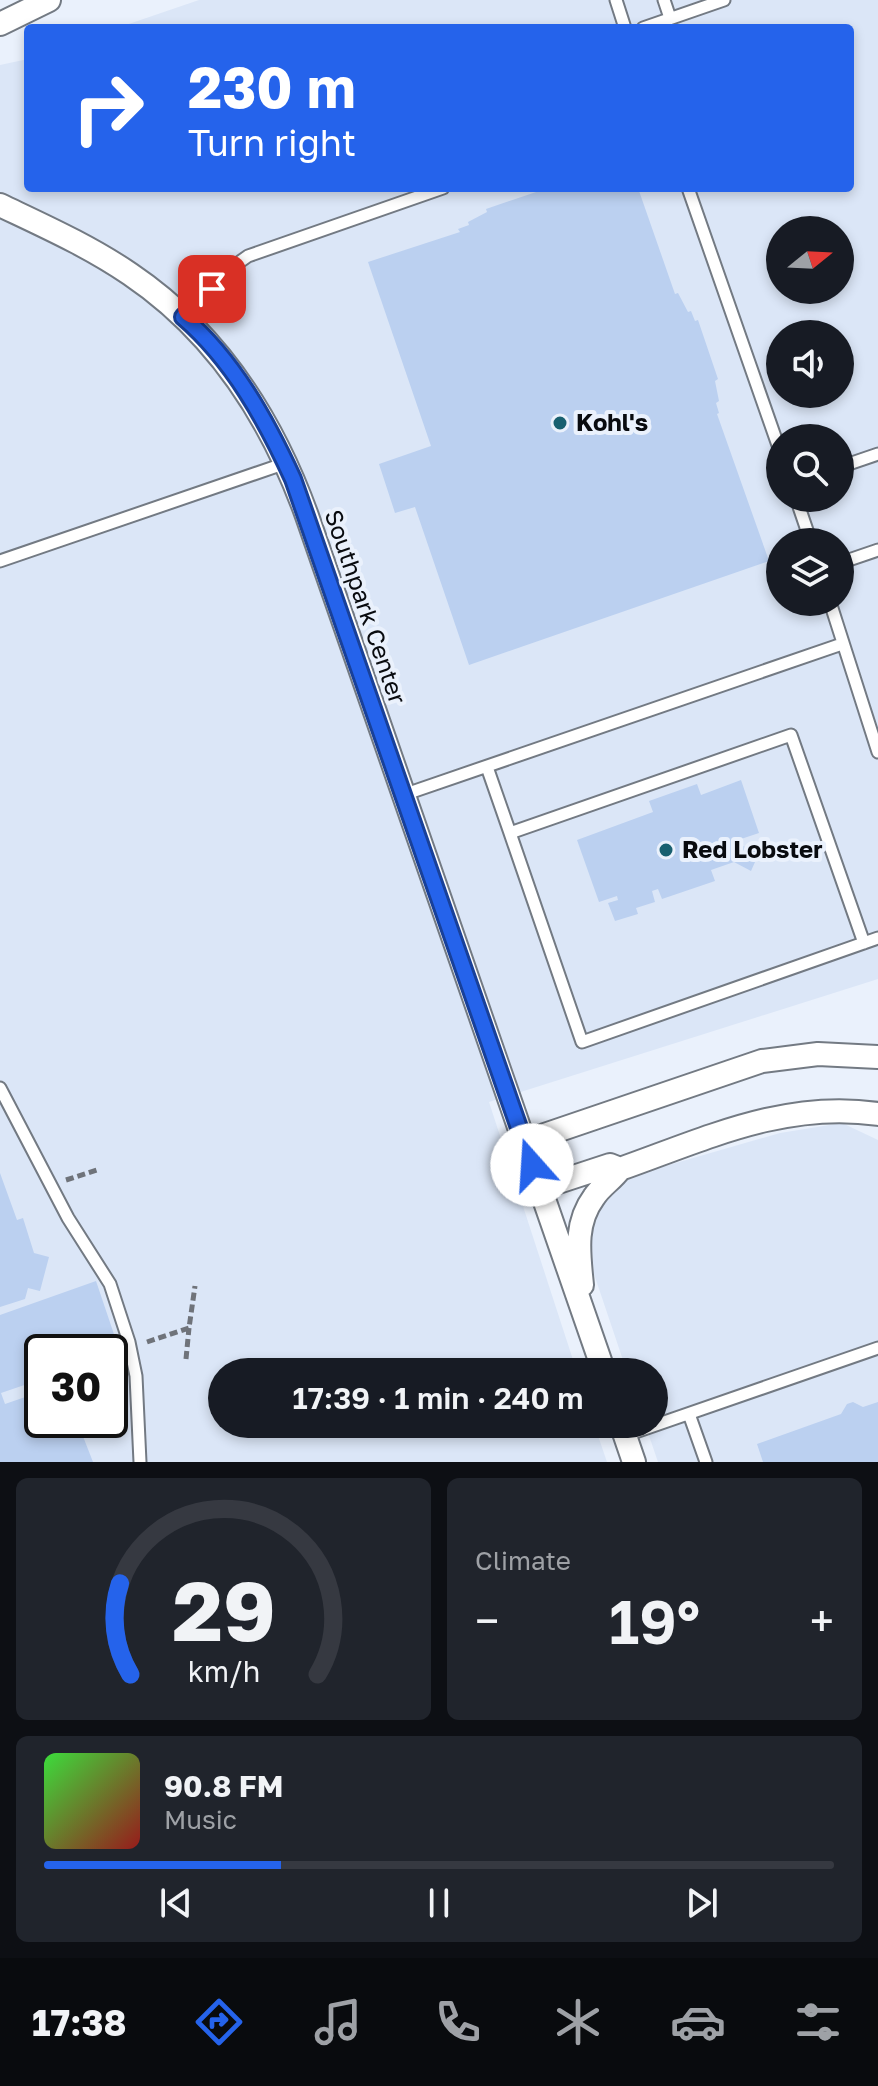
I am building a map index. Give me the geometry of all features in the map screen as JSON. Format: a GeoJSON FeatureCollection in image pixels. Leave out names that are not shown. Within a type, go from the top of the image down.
{"type":"FeatureCollection","features":[{"type":"Feature","properties":{"kind":"street"},"geometry":{"type":"LineString","coordinates":[[0,24],[49,0]]}},
{"type":"Feature","properties":{"kind":"street","name":"Southpark Center"},"geometry":{"type":"LineString","coordinates":[[0,205],[128,273],[183,317],[211,346],[249,395],[286,463],[599,1358]]}},
{"type":"Feature","properties":{"kind":"street"},"geometry":{"type":"LineString","coordinates":[[524,1142],[762,1061],[818,1054],[878,1057]]}},
{"type":"Feature","properties":{"kind":"street","name":"Southpark Center"},"geometry":{"type":"LineString","coordinates":[[584,1315],[579,1234],[582,1219],[592,1199],[620,1169],[753,1122],[788,1113],[840,1110],[878,1114]]}},
{"type":"Feature","properties":{"kind":"street","name":"Southpark Center"},"geometry":{"type":"LineString","coordinates":[[540,1188],[610,1165],[620,1169]]}},
{"type":"Feature","properties":{"kind":"street"},"geometry":{"type":"LineString","coordinates":[[625,1438],[634,1462]]}},
{"type":"Feature","properties":{"kind":"lane"},"geometry":{"type":"LineString","coordinates":[[616,0],[624,24]]}},
{"type":"Feature","properties":{"kind":"lane"},"geometry":{"type":"LineString","coordinates":[[664,0],[670,18]]}},
{"type":"Feature","properties":{"kind":"lane"},"geometry":{"type":"LineString","coordinates":[[654,24],[724,0]]}},
{"type":"Feature","properties":{"kind":"lane"},"geometry":{"type":"LineString","coordinates":[[183,317],[248,256],[432,192]]}},
{"type":"Feature","properties":{"kind":"lane"},"geometry":{"type":"LineString","coordinates":[[689,192],[771,424]]}},
{"type":"Feature","properties":{"kind":"lane"},"geometry":{"type":"LineString","coordinates":[[854,462],[878,454]]}},
{"type":"Feature","properties":{"kind":"lane"},"geometry":{"type":"LineString","coordinates":[[0,561],[286,463]]}},
{"type":"Feature","properties":{"kind":"lane"},"geometry":{"type":"LineString","coordinates":[[854,558],[878,550]]}},
{"type":"Feature","properties":{"kind":"lane"},"geometry":{"type":"LineString","coordinates":[[834,616],[878,752]]}},
{"type":"Feature","properties":{"kind":"lane"},"geometry":{"type":"LineString","coordinates":[[403,795],[842,644]]}},
{"type":"Feature","properties":{"kind":"lane"},"geometry":{"type":"LineString","coordinates":[[510,833],[791,735],[864,943]]}},
{"type":"Feature","properties":{"kind":"lane"},"geometry":{"type":"LineString","coordinates":[[487,767],[582,1042],[878,938]]}},
{"type":"Feature","properties":{"kind":"lane"},"geometry":{"type":"LineString","coordinates":[[0,1088],[68,1218],[110,1284],[129,1342],[136,1376],[140,1462]]}},
{"type":"Feature","properties":{"kind":"lane"},"geometry":{"type":"LineString","coordinates":[[668,1419],[878,1348]]}},
{"type":"Feature","properties":{"kind":"lane"},"geometry":{"type":"LineString","coordinates":[[689,1414],[706,1462]]}},
{"type":"Feature","properties":{"kind":"path"},"geometry":{"type":"LineString","coordinates":[[65,1181],[97,1170]]}},
{"type":"Feature","properties":{"kind":"path"},"geometry":{"type":"LineString","coordinates":[[186,1359],[195,1286]]}},
{"type":"Feature","properties":{"kind":"path"},"geometry":{"type":"LineString","coordinates":[[147,1342],[189,1328]]}},
{"type":"Feature","properties":{"kind":"shaded area"},"geometry":{"type":"Polygon","coordinates":[[[199,0],[878,0],[878,979],[489,1102],[572,1358],[208,1358],[208,1438],[599,1438],[607,1462],[0,1462],[0,65],[24,60],[24,192],[854,192],[854,24],[129,24],[199,0]]]}},
{"type":"Feature","properties":{"kind":"shaded area"},"geometry":{"type":"Polygon","coordinates":[[[842,1123],[878,1140],[878,1462],[658,1462],[650,1438],[668,1438],[668,1358],[622,1358],[594,1274],[591,1233],[604,1202],[631,1176],[780,1133],[842,1123]]]}},
{"type":"Feature","properties":{"kind":"building"},"geometry":{"type":"Polygon","coordinates":[[[536,192],[639,192],[675,294],[678,293],[695,321],[698,320],[718,379],[715,381],[719,401],[716,403],[717,414],[766,553],[766,562],[469,665],[415,507],[395,513],[379,464],[431,446],[368,262],[460,232],[458,229],[487,212],[486,209],[536,192]]]}},
{"type":"Feature","properties":{"kind":"building","name":"Red Lobster"},"geometry":{"type":"Polygon","coordinates":[[[741,780],[759,833],[741,839],[743,846],[759,853],[751,871],[734,862],[711,870],[715,881],[662,899],[658,889],[652,891],[655,902],[636,908],[638,914],[615,921],[608,903],[618,900],[617,896],[599,902],[577,840],[653,812],[649,801],[697,784],[701,795],[741,780]]]}},
{"type":"Feature","properties":{"kind":"building"},"geometry":{"type":"Polygon","coordinates":[[[0,1173],[17,1220],[23,1218],[34,1253],[49,1257],[40,1291],[28,1288],[25,1299],[0,1307],[0,1173]]]}},
{"type":"Feature","properties":{"kind":"building"},"geometry":{"type":"Polygon","coordinates":[[[96,1281],[114,1334],[24,1334],[24,1385],[1,1393],[5,1404],[24,1397],[24,1438],[84,1438],[93,1462],[0,1462],[0,1315],[96,1281]]]}},
{"type":"Feature","properties":{"kind":"building"},"geometry":{"type":"Polygon","coordinates":[[[853,1402],[863,1407],[878,1402],[878,1462],[763,1462],[757,1444],[841,1414],[847,1404],[853,1402]]]}},
{"type":"Feature","properties":{"kind":"place","name":"Kohl's"},"geometry":{"type":"Point","coordinates":[560,423]}},
{"type":"Feature","properties":{"kind":"place","name":"Red Lobster"},"geometry":{"type":"Point","coordinates":[666,850]}},
{"type":"Feature","properties":{"kind":"route"},"geometry":{"type":"LineString","coordinates":[[212,289],[183,317],[228,366],[249,395],[269,428],[293,479],[532,1165]]}}]}
